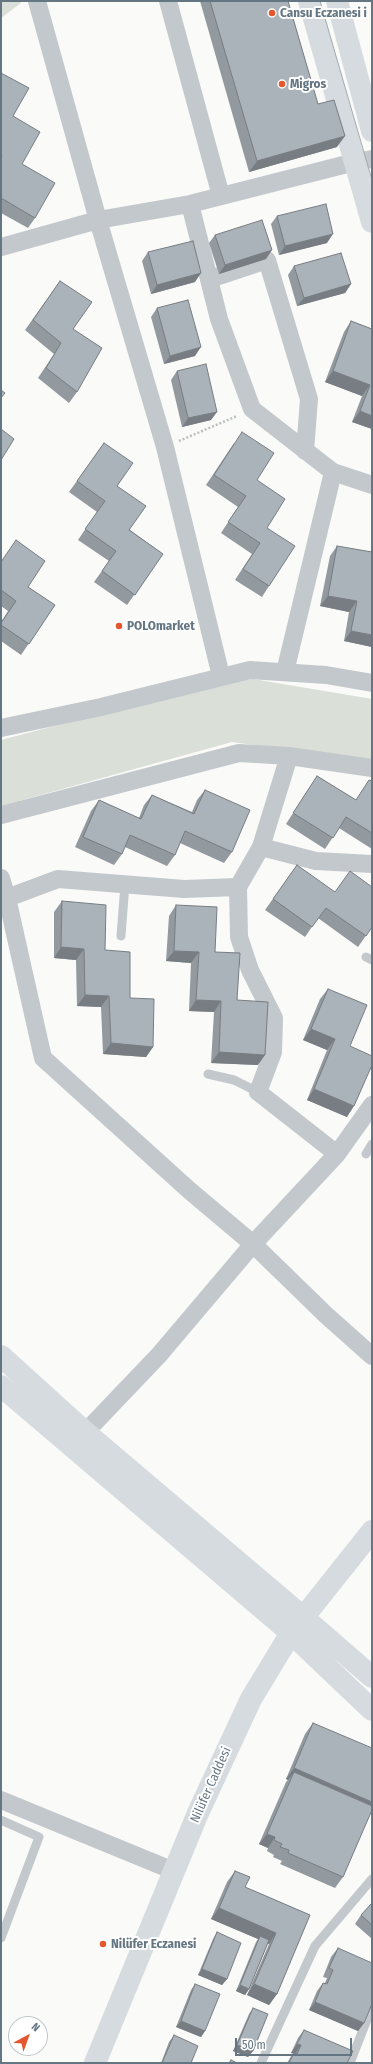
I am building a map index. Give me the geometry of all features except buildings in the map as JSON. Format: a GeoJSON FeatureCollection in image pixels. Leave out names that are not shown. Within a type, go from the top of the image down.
{"type":"FeatureCollection","features":[{"type":"Feature","properties":{"kind":"main road"},"geometry":{"type":"LineString","coordinates":[[309,1],[363,160],[372,222]]}},
{"type":"Feature","properties":{"kind":"main road"},"geometry":{"type":"LineString","coordinates":[[337,1],[372,131]]}},
{"type":"Feature","properties":{"kind":"main road"},"geometry":{"type":"LineString","coordinates":[[1,1356],[79,1439]]}},
{"type":"Feature","properties":{"kind":"main road"},"geometry":{"type":"LineString","coordinates":[[1,1386],[79,1439],[298,1625],[372,1677]]}},
{"type":"Feature","properties":{"kind":"main road","name":"Nilüfer Caddesi"},"geometry":{"type":"LineString","coordinates":[[95,2063],[198,1813],[251,1699],[298,1625],[372,1531]]}},
{"type":"Feature","properties":{"kind":"main road"},"geometry":{"type":"LineString","coordinates":[[298,1625],[372,1710]]}},
{"type":"Feature","properties":{"kind":"street"},"geometry":{"type":"LineString","coordinates":[[37,1],[98,220],[165,447],[221,676]]}},
{"type":"Feature","properties":{"kind":"street"},"geometry":{"type":"LineString","coordinates":[[168,1],[221,196]]}},
{"type":"Feature","properties":{"kind":"street"},"geometry":{"type":"LineString","coordinates":[[3,244],[98,220],[190,204],[363,160]]}},
{"type":"Feature","properties":{"kind":"street"},"geometry":{"type":"LineString","coordinates":[[190,204],[219,319],[252,409],[333,472],[372,485]]}},
{"type":"Feature","properties":{"kind":"street"},"geometry":{"type":"LineString","coordinates":[[210,279],[266,260],[309,399],[305,451]]}},
{"type":"Feature","properties":{"kind":"street"},"geometry":{"type":"LineString","coordinates":[[285,672],[333,472]]}},
{"type":"Feature","properties":{"kind":"street"},"geometry":{"type":"LineString","coordinates":[[1,728],[100,707],[250,670],[326,675],[372,683]]}},
{"type":"Feature","properties":{"kind":"street"},"geometry":{"type":"LineString","coordinates":[[1,815],[239,753],[289,756],[372,768]]}},
{"type":"Feature","properties":{"kind":"street"},"geometry":{"type":"LineString","coordinates":[[289,756],[261,847],[238,887],[239,936],[250,970],[274,1018],[273,1052],[258,1092],[337,1154]]}},
{"type":"Feature","properties":{"kind":"street"},"geometry":{"type":"LineString","coordinates":[[261,847],[316,861],[372,864]]}},
{"type":"Feature","properties":{"kind":"street"},"geometry":{"type":"LineString","coordinates":[[1,878],[7,898],[43,1058],[189,1190],[253,1244],[326,1315],[372,1356]]}},
{"type":"Feature","properties":{"kind":"street"},"geometry":{"type":"LineString","coordinates":[[7,898],[58,879],[184,889],[238,887]]}},
{"type":"Feature","properties":{"kind":"street"},"geometry":{"type":"LineString","coordinates":[[79,1439],[159,1354],[253,1244],[337,1154],[372,1105]]}},
{"type":"Feature","properties":{"kind":"street"},"geometry":{"type":"LineString","coordinates":[[1,1800],[174,1871]]}},
{"type":"Feature","properties":{"kind":"lane"},"geometry":{"type":"LineString","coordinates":[[122,936],[125,884]]}},
{"type":"Feature","properties":{"kind":"lane"},"geometry":{"type":"LineString","coordinates":[[208,1074],[234,1080],[258,1092]]}},
{"type":"Feature","properties":{"kind":"lane"},"geometry":{"type":"LineString","coordinates":[[366,1154],[372,1144]]}},
{"type":"Feature","properties":{"kind":"lane"},"geometry":{"type":"LineString","coordinates":[[1,1820],[40,1837],[1,1938]]}},
{"type":"Feature","properties":{"kind":"lane"},"geometry":{"type":"LineString","coordinates":[[261,2063],[315,1946],[372,1879]]}},
{"type":"Feature","properties":{"kind":"lane"},"geometry":{"type":"LineString","coordinates":[[350,2063],[372,2007]]}},
{"type":"Feature","properties":{"kind":"path"},"geometry":{"type":"LineString","coordinates":[[165,447],[252,409]]}},
{"type":"Feature","properties":{"kind":"shaded area"},"geometry":{"type":"Polygon","coordinates":[[[1,1],[20,1],[21,3],[1,18],[1,1]]]}},
{"type":"Feature","properties":{"kind":"shaded area"},"geometry":{"type":"Polygon","coordinates":[[[253,679],[372,699],[372,762],[232,742],[1,806],[1,740],[218,683],[253,679]]]}},
{"type":"Feature","properties":{"kind":"tram line"},"geometry":{"type":"LineString","coordinates":[[320,1],[372,180]]}},
{"type":"Feature","properties":{"kind":"place","name":"Cansu Eczanesi i"},"geometry":{"type":"Point","coordinates":[272,13]}},
{"type":"Feature","properties":{"kind":"place","name":"Migros"},"geometry":{"type":"Point","coordinates":[282,84]}},
{"type":"Feature","properties":{"kind":"place","name":"POLOmarket"},"geometry":{"type":"Point","coordinates":[119,626]}},
{"type":"Feature","properties":{"kind":"place","name":"Nilüfer Eczanesi"},"geometry":{"type":"Point","coordinates":[103,1944]}}]}
